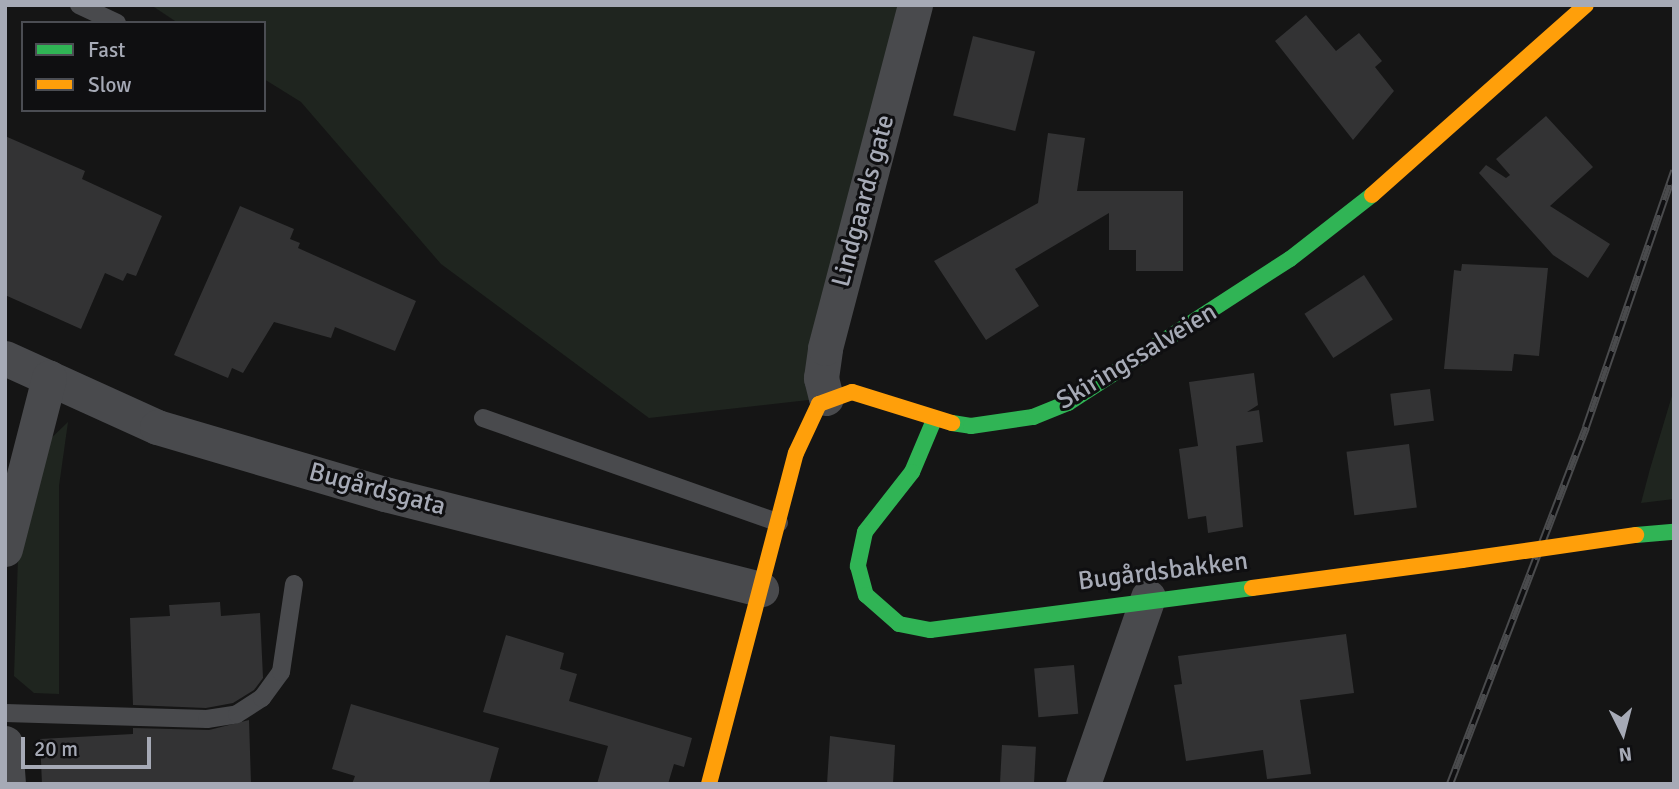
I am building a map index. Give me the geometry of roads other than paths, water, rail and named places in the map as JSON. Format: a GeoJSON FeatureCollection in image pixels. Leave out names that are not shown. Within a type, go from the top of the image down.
{"type":"FeatureCollection","features":[{"type":"Feature","properties":{"kind":"main road","name":"Skiringssalveien"},"geometry":{"type":"LineString","coordinates":[[826,398],[852,392],[934,420],[991,425],[1033,417],[1068,402],[1209,315],[1419,157],[1586,5]]}},
{"type":"Feature","properties":{"kind":"main road"},"geometry":{"type":"LineString","coordinates":[[709,784],[796,453],[812,413],[826,398]]}},
{"type":"Feature","properties":{"kind":"main road","name":"Bugårdsbakken"},"geometry":{"type":"LineString","coordinates":[[934,420],[912,472],[865,532],[858,566],[866,595],[880,612],[899,624],[930,630],[1148,597],[1674,532]]}},
{"type":"Feature","properties":{"kind":"street","name":"Lindgaards gate"},"geometry":{"type":"LineString","coordinates":[[826,398],[821,378],[825,348],[915,5]]}},
{"type":"Feature","properties":{"kind":"street","name":"Bugårdsgata"},"geometry":{"type":"LineString","coordinates":[[5,358],[157,427],[385,494],[761,589]]}},
{"type":"Feature","properties":{"kind":"street"},"geometry":{"type":"LineString","coordinates":[[5,549],[49,378]]}},
{"type":"Feature","properties":{"kind":"street"},"geometry":{"type":"LineString","coordinates":[[1083,784],[1148,597]]}},
{"type":"Feature","properties":{"kind":"street"},"geometry":{"type":"LineString","coordinates":[[5,743],[8,784]]}},
{"type":"Feature","properties":{"kind":"lane"},"geometry":{"type":"LineString","coordinates":[[79,5],[113,21]]}},
{"type":"Feature","properties":{"kind":"lane"},"geometry":{"type":"LineString","coordinates":[[483,418],[779,523]]}},
{"type":"Feature","properties":{"kind":"lane"},"geometry":{"type":"LineString","coordinates":[[5,713],[207,719],[237,714],[262,698],[281,672],[294,584]]}},
{"type":"Feature","properties":{"kind":"railway"},"geometry":{"type":"LineString","coordinates":[[1450,784],[1586,427],[1674,171]]}}]}
